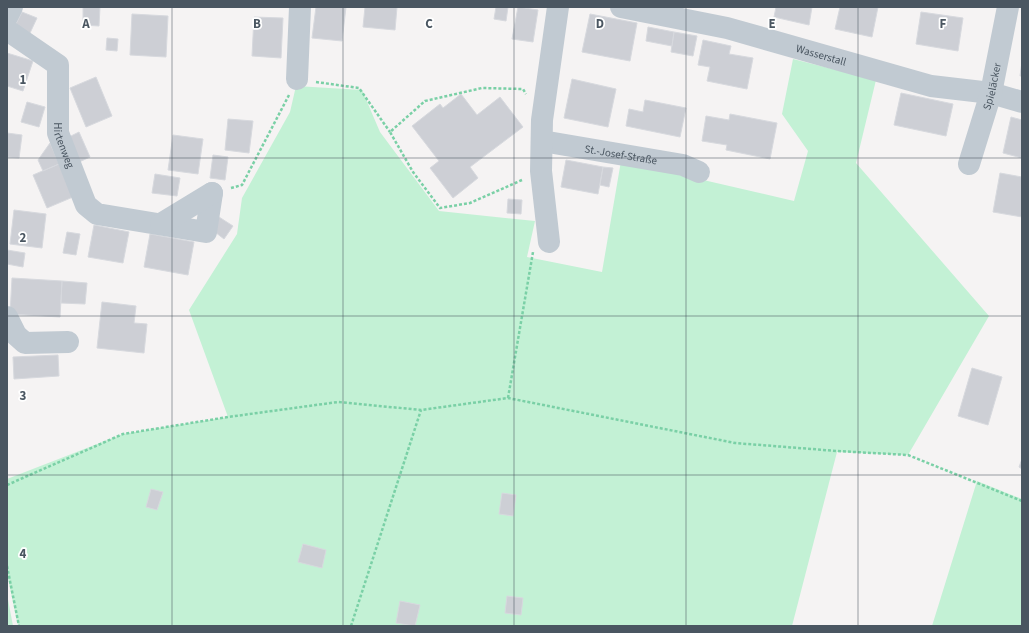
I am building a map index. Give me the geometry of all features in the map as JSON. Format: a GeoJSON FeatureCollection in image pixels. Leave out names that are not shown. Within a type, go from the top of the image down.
{"type":"FeatureCollection","features":[{"type":"Feature","properties":{"kind":"street"},"geometry":{"type":"LineString","coordinates":[[7,17],[12,7]]}},
{"type":"Feature","properties":{"kind":"street"},"geometry":{"type":"LineString","coordinates":[[297,79],[300,7]]}},
{"type":"Feature","properties":{"kind":"street"},"geometry":{"type":"LineString","coordinates":[[549,242],[541,171],[542,120],[558,7]]}},
{"type":"Feature","properties":{"kind":"street","name":"Wasserstall"},"geometry":{"type":"LineString","coordinates":[[621,7],[727,28],[931,86],[990,93],[1022,102]]}},
{"type":"Feature","properties":{"kind":"street","name":"Spieläcker"},"geometry":{"type":"LineString","coordinates":[[969,164],[990,93],[1008,7]]}},
{"type":"Feature","properties":{"kind":"street","name":"Hirtenweg"},"geometry":{"type":"LineString","coordinates":[[7,30],[58,65],[58,133],[86,205],[97,214],[206,232],[212,193]]}},
{"type":"Feature","properties":{"kind":"street","name":"St.-Josef-Straße"},"geometry":{"type":"LineString","coordinates":[[542,141],[683,165],[699,172]]}},
{"type":"Feature","properties":{"kind":"street"},"geometry":{"type":"LineString","coordinates":[[161,224],[212,193]]}},
{"type":"Feature","properties":{"kind":"street"},"geometry":{"type":"LineString","coordinates":[[7,317],[16,335],[25,343],[68,342]]}},
{"type":"Feature","properties":{"kind":"path"},"geometry":{"type":"LineString","coordinates":[[212,193],[242,185],[297,79],[359,88],[390,132],[413,172],[440,208],[470,202],[541,171]]}},
{"type":"Feature","properties":{"kind":"path"},"geometry":{"type":"LineString","coordinates":[[390,132],[425,101],[482,88],[523,89],[526,95]]}},
{"type":"Feature","properties":{"kind":"path"},"geometry":{"type":"LineString","coordinates":[[508,398],[532,253],[549,242]]}},
{"type":"Feature","properties":{"kind":"path"},"geometry":{"type":"LineString","coordinates":[[7,485],[123,434],[228,417],[338,402],[420,410],[508,398],[735,443],[908,455],[1022,501]]}},
{"type":"Feature","properties":{"kind":"path"},"geometry":{"type":"LineString","coordinates":[[351,626],[420,410]]}},
{"type":"Feature","properties":{"kind":"path"},"geometry":{"type":"LineString","coordinates":[[7,566],[19,626]]}},
{"type":"Feature","properties":{"kind":"green space"},"geometry":{"type":"Polygon","coordinates":[[[793,59],[876,80],[856,163],[989,316],[908,455],[837,452],[792,626],[18,626],[7,574],[7,479],[123,434],[228,417],[189,310],[237,234],[242,198],[290,112],[296,86],[362,90],[380,132],[439,211],[535,221],[527,257],[602,272],[621,161],[794,201],[808,151],[782,114],[793,59]]]}},
{"type":"Feature","properties":{"kind":"green space"},"geometry":{"type":"Polygon","coordinates":[[[977,481],[1022,499],[1022,626],[932,626],[977,481]]]}},
{"type":"Feature","properties":{"kind":"green space"},"geometry":{"type":"Polygon","coordinates":[[[7,594],[13,626],[7,626],[7,594]]]}},
{"type":"Feature","properties":{"kind":"building"},"geometry":{"type":"Polygon","coordinates":[[[83,7],[100,7],[99,26],[83,25],[83,7]]]}},
{"type":"Feature","properties":{"kind":"building"},"geometry":{"type":"Polygon","coordinates":[[[316,7],[346,7],[342,41],[312,38],[316,7]]]}},
{"type":"Feature","properties":{"kind":"building"},"geometry":{"type":"Polygon","coordinates":[[[365,7],[397,7],[395,30],[363,27],[365,7]]]}},
{"type":"Feature","properties":{"kind":"building"},"geometry":{"type":"Polygon","coordinates":[[[496,7],[508,7],[506,21],[494,19],[496,7]]]}},
{"type":"Feature","properties":{"kind":"building"},"geometry":{"type":"Polygon","coordinates":[[[518,7],[538,10],[533,42],[512,39],[518,7]]]}},
{"type":"Feature","properties":{"kind":"building"},"geometry":{"type":"Polygon","coordinates":[[[776,7],[812,7],[809,25],[774,17],[776,7]]]}},
{"type":"Feature","properties":{"kind":"building"},"geometry":{"type":"Polygon","coordinates":[[[840,7],[878,7],[872,37],[835,29],[840,7]]]}},
{"type":"Feature","properties":{"kind":"building"},"geometry":{"type":"Polygon","coordinates":[[[22,12],[37,18],[30,33],[15,26],[22,12]]]}},
{"type":"Feature","properties":{"kind":"building"},"geometry":{"type":"Polygon","coordinates":[[[921,12],[963,18],[958,51],[916,44],[921,12]]]}},
{"type":"Feature","properties":{"kind":"building"},"geometry":{"type":"Polygon","coordinates":[[[132,14],[168,16],[166,57],[130,55],[132,14]]]}},
{"type":"Feature","properties":{"kind":"building"},"geometry":{"type":"Polygon","coordinates":[[[590,14],[637,23],[630,61],[582,52],[590,14]]]}},
{"type":"Feature","properties":{"kind":"building"},"geometry":{"type":"Polygon","coordinates":[[[254,17],[283,18],[281,58],[252,56],[254,17]]]}},
{"type":"Feature","properties":{"kind":"building"},"geometry":{"type":"Polygon","coordinates":[[[648,27],[674,32],[672,46],[646,41],[648,27]]]}},
{"type":"Feature","properties":{"kind":"building"},"geometry":{"type":"Polygon","coordinates":[[[674,32],[697,36],[693,56],[671,52],[674,32]]]}},
{"type":"Feature","properties":{"kind":"building"},"geometry":{"type":"Polygon","coordinates":[[[107,38],[118,39],[117,51],[106,50],[107,38]]]}},
{"type":"Feature","properties":{"kind":"building"},"geometry":{"type":"Polygon","coordinates":[[[703,40],[731,46],[729,54],[753,58],[747,89],[707,81],[710,67],[698,65],[703,40]]]}},
{"type":"Feature","properties":{"kind":"building"},"geometry":{"type":"Polygon","coordinates":[[[7,53],[33,61],[23,91],[7,86],[7,53]]]}},
{"type":"Feature","properties":{"kind":"building"},"geometry":{"type":"Polygon","coordinates":[[[1022,62],[1022,76],[1020,76],[1022,62]]]}},
{"type":"Feature","properties":{"kind":"building"},"geometry":{"type":"Polygon","coordinates":[[[96,77],[112,116],[86,127],[70,88],[96,77]]]}},
{"type":"Feature","properties":{"kind":"building"},"geometry":{"type":"Polygon","coordinates":[[[572,79],[616,89],[608,127],[564,118],[572,79]]]}},
{"type":"Feature","properties":{"kind":"building"},"geometry":{"type":"Polygon","coordinates":[[[901,93],[953,104],[946,136],[894,125],[901,93]]]}},
{"type":"Feature","properties":{"kind":"building"},"geometry":{"type":"Polygon","coordinates":[[[461,94],[477,115],[500,97],[523,127],[470,167],[478,178],[453,198],[430,168],[439,161],[412,126],[440,104],[443,108],[461,94]]]}},
{"type":"Feature","properties":{"kind":"building"},"geometry":{"type":"Polygon","coordinates":[[[645,100],[686,108],[680,137],[626,126],[629,109],[643,112],[645,100]]]}},
{"type":"Feature","properties":{"kind":"building"},"geometry":{"type":"Polygon","coordinates":[[[27,102],[45,107],[39,127],[21,122],[27,102]]]}},
{"type":"Feature","properties":{"kind":"building"},"geometry":{"type":"Polygon","coordinates":[[[730,114],[777,123],[770,159],[726,150],[727,145],[702,141],[706,116],[729,120],[730,114]]]}},
{"type":"Feature","properties":{"kind":"building"},"geometry":{"type":"Polygon","coordinates":[[[1011,117],[1022,120],[1022,158],[1003,153],[1011,117]]]}},
{"type":"Feature","properties":{"kind":"building"},"geometry":{"type":"Polygon","coordinates":[[[228,119],[253,121],[249,153],[225,150],[228,119]]]}},
{"type":"Feature","properties":{"kind":"building"},"geometry":{"type":"Polygon","coordinates":[[[79,132],[90,157],[77,163],[67,138],[79,132]]]}},
{"type":"Feature","properties":{"kind":"building"},"geometry":{"type":"Polygon","coordinates":[[[7,133],[22,135],[19,158],[7,157],[7,133]]]}},
{"type":"Feature","properties":{"kind":"building"},"geometry":{"type":"Polygon","coordinates":[[[173,135],[203,139],[198,174],[168,170],[173,135]]]}},
{"type":"Feature","properties":{"kind":"building"},"geometry":{"type":"Polygon","coordinates":[[[50,143],[59,164],[43,171],[38,160],[50,143]]]}},
{"type":"Feature","properties":{"kind":"building"},"geometry":{"type":"Polygon","coordinates":[[[213,155],[228,157],[225,180],[210,178],[213,155]]]}},
{"type":"Feature","properties":{"kind":"building"},"geometry":{"type":"Polygon","coordinates":[[[566,160],[603,167],[598,194],[561,187],[566,160]]]}},
{"type":"Feature","properties":{"kind":"building"},"geometry":{"type":"Polygon","coordinates":[[[59,164],[73,197],[47,208],[33,175],[59,164]]]}},
{"type":"Feature","properties":{"kind":"building"},"geometry":{"type":"Polygon","coordinates":[[[603,167],[613,168],[609,187],[600,185],[603,167]]]}},
{"type":"Feature","properties":{"kind":"building"},"geometry":{"type":"Polygon","coordinates":[[[1000,173],[1022,177],[1022,217],[993,212],[1000,173]]]}},
{"type":"Feature","properties":{"kind":"building"},"geometry":{"type":"Polygon","coordinates":[[[155,174],[180,178],[177,196],[152,193],[155,174]]]}},
{"type":"Feature","properties":{"kind":"building"},"geometry":{"type":"Polygon","coordinates":[[[508,199],[522,200],[521,214],[507,213],[508,199]]]}},
{"type":"Feature","properties":{"kind":"building"},"geometry":{"type":"Polygon","coordinates":[[[14,210],[46,214],[42,248],[10,244],[14,210]]]}},
{"type":"Feature","properties":{"kind":"building"},"geometry":{"type":"Polygon","coordinates":[[[219,217],[233,226],[224,239],[211,229],[219,217]]]}},
{"type":"Feature","properties":{"kind":"building"},"geometry":{"type":"Polygon","coordinates":[[[94,225],[129,232],[123,263],[88,257],[94,225]]]}},
{"type":"Feature","properties":{"kind":"building"},"geometry":{"type":"Polygon","coordinates":[[[67,232],[80,234],[76,255],[63,253],[67,232]]]}},
{"type":"Feature","properties":{"kind":"building"},"geometry":{"type":"Polygon","coordinates":[[[150,234],[194,242],[188,275],[144,267],[150,234]]]}},
{"type":"Feature","properties":{"kind":"building"},"geometry":{"type":"Polygon","coordinates":[[[7,250],[25,253],[23,267],[7,264],[7,250]]]}},
{"type":"Feature","properties":{"kind":"building"},"geometry":{"type":"Polygon","coordinates":[[[12,278],[62,281],[60,317],[10,314],[12,278]]]}},
{"type":"Feature","properties":{"kind":"building"},"geometry":{"type":"Polygon","coordinates":[[[62,281],[87,283],[85,304],[61,303],[62,281]]]}},
{"type":"Feature","properties":{"kind":"building"},"geometry":{"type":"Polygon","coordinates":[[[102,302],[136,306],[134,323],[147,324],[144,353],[97,348],[102,302]]]}},
{"type":"Feature","properties":{"kind":"building"},"geometry":{"type":"Polygon","coordinates":[[[58,355],[59,376],[14,379],[13,357],[58,355]]]}},
{"type":"Feature","properties":{"kind":"building"},"geometry":{"type":"Polygon","coordinates":[[[972,368],[1002,377],[988,425],[958,416],[972,368]]]}},
{"type":"Feature","properties":{"kind":"building"},"geometry":{"type":"Polygon","coordinates":[[[1022,459],[1022,469],[1019,467],[1022,459]]]}},
{"type":"Feature","properties":{"kind":"building"},"geometry":{"type":"Polygon","coordinates":[[[151,489],[163,492],[157,510],[146,507],[151,489]]]}},
{"type":"Feature","properties":{"kind":"building"},"geometry":{"type":"Polygon","coordinates":[[[502,493],[516,495],[513,516],[499,514],[502,493]]]}},
{"type":"Feature","properties":{"kind":"building"},"geometry":{"type":"Polygon","coordinates":[[[303,544],[326,550],[322,568],[298,562],[303,544]]]}},
{"type":"Feature","properties":{"kind":"building"},"geometry":{"type":"Polygon","coordinates":[[[507,596],[523,598],[521,615],[505,613],[507,596]]]}},
{"type":"Feature","properties":{"kind":"building"},"geometry":{"type":"Polygon","coordinates":[[[400,601],[420,605],[415,626],[396,623],[400,601]]]}}]}
